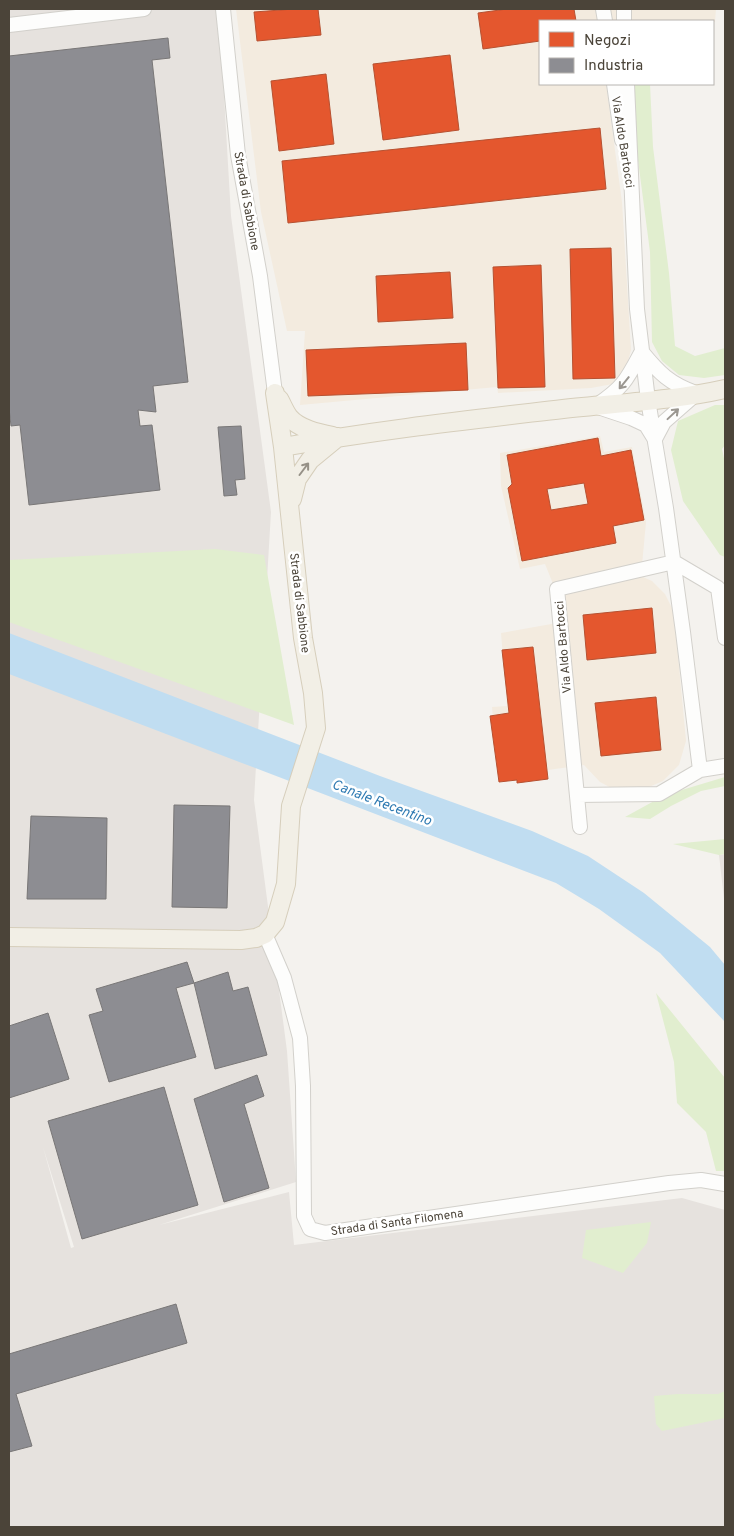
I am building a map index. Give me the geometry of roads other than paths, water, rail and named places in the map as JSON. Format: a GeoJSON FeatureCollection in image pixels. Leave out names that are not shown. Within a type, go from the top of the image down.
{"type":"FeatureCollection","features":[{"type":"Feature","properties":{"kind":"main road"},"geometry":{"type":"LineString","coordinates":[[283,447],[338,437],[725,389]]}},
{"type":"Feature","properties":{"kind":"main road"},"geometry":{"type":"LineString","coordinates":[[276,393],[289,417],[301,426],[316,433],[338,437]]}},
{"type":"Feature","properties":{"kind":"main road","name":"Strada di Sabbione"},"geometry":{"type":"LineString","coordinates":[[265,934],[275,922],[286,884],[294,794],[316,728],[314,693],[303,638],[276,393]]}},
{"type":"Feature","properties":{"kind":"main road"},"geometry":{"type":"LineString","coordinates":[[289,513],[296,479],[310,460],[338,437]]}},
{"type":"Feature","properties":{"kind":"main road"},"geometry":{"type":"LineString","coordinates":[[9,937],[241,940],[256,938],[265,934]]}},
{"type":"Feature","properties":{"kind":"street"},"geometry":{"type":"LineString","coordinates":[[9,25],[144,9]]}},
{"type":"Feature","properties":{"kind":"street","name":"Strada di Sabbione"},"geometry":{"type":"LineString","coordinates":[[223,9],[238,155],[260,276],[276,393]]}},
{"type":"Feature","properties":{"kind":"street","name":"Via Aldo Bartocci"},"geometry":{"type":"LineString","coordinates":[[614,85],[632,200]]}},
{"type":"Feature","properties":{"kind":"street","name":"Via Aldo Bartocci"},"geometry":{"type":"LineString","coordinates":[[627,85],[636,309],[648,400],[674,562],[700,770]]}},
{"type":"Feature","properties":{"kind":"street"},"geometry":{"type":"LineString","coordinates":[[595,406],[614,394],[626,381],[642,351]]}},
{"type":"Feature","properties":{"kind":"street","name":"Via Aldo Bartocci"},"geometry":{"type":"LineString","coordinates":[[642,351],[659,373],[682,388],[696,393]]}},
{"type":"Feature","properties":{"kind":"street"},"geometry":{"type":"LineString","coordinates":[[595,406],[646,425],[655,439],[664,422],[696,393]]}},
{"type":"Feature","properties":{"kind":"street"},"geometry":{"type":"LineString","coordinates":[[674,562],[718,588],[725,638]]}},
{"type":"Feature","properties":{"kind":"street","name":"Via Aldo Bartocci"},"geometry":{"type":"LineString","coordinates":[[580,827],[557,588],[674,562]]}},
{"type":"Feature","properties":{"kind":"street"},"geometry":{"type":"LineString","coordinates":[[577,795],[658,794],[700,770],[725,766]]}},
{"type":"Feature","properties":{"kind":"street","name":"Strada di Santa Filomena"},"geometry":{"type":"LineString","coordinates":[[265,934],[284,978],[300,1038],[303,1086],[304,1216],[310,1229],[325,1233],[669,1183],[701,1180],[725,1184]]}},
{"type":"Feature","properties":{"kind":"water","name":"Canale Recentino"},"geometry":{"type":"Polygon","coordinates":[[[9,633],[380,776],[532,831],[588,856],[644,893],[710,947],[725,965],[725,1022],[660,953],[599,909],[556,883],[9,674],[9,633]]]}}]}
